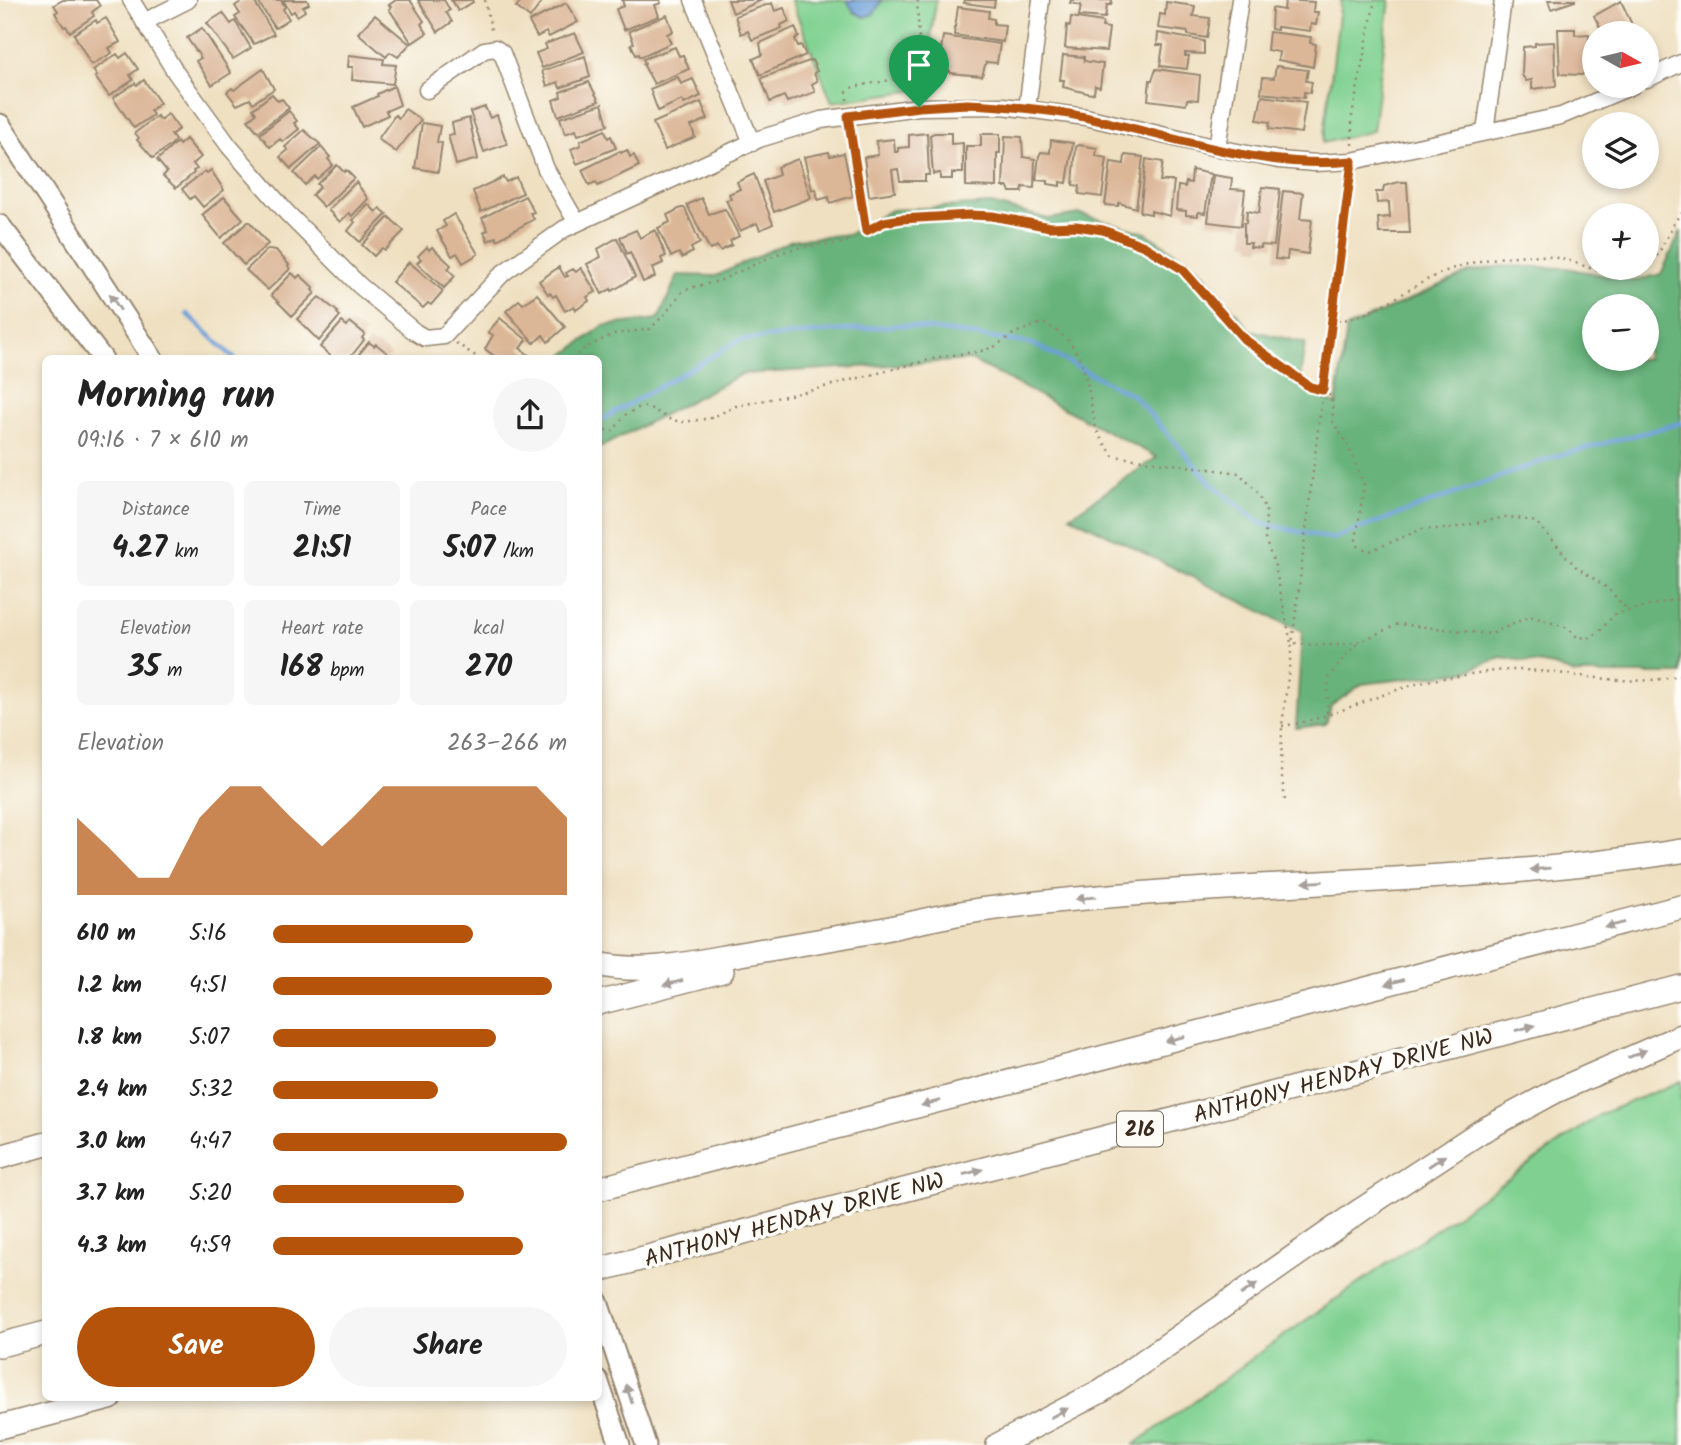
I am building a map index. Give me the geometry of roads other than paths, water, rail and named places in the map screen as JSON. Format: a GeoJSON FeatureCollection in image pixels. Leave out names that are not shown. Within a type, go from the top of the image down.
{"type":"FeatureCollection","features":[{"type":"Feature","properties":{"kind":"highway"},"geometry":{"type":"LineString","coordinates":[[602,965],[653,968],[881,930],[986,909],[1144,892],[1497,872],[1617,862],[1681,851]]}},
{"type":"Feature","properties":{"kind":"highway"},"geometry":{"type":"LineString","coordinates":[[602,1188],[1681,908]]}},
{"type":"Feature","properties":{"kind":"highway"},"geometry":{"type":"LineString","coordinates":[[602,1002],[881,930]]}},
{"type":"Feature","properties":{"kind":"highway","name":"ANTHONY HENDAY DRIVE NW"},"geometry":{"type":"LineString","coordinates":[[602,1269],[1681,987]]}},
{"type":"Feature","properties":{"kind":"highway"},"geometry":{"type":"LineString","coordinates":[[998,1445],[1101,1391],[1361,1210],[1480,1132],[1556,1091],[1681,1037]]}},
{"type":"Feature","properties":{"kind":"highway"},"geometry":{"type":"LineString","coordinates":[[0,1157],[42,1145]]}},
{"type":"Feature","properties":{"kind":"highway"},"geometry":{"type":"LineString","coordinates":[[0,1345],[42,1334]]}},
{"type":"Feature","properties":{"kind":"highway"},"geometry":{"type":"LineString","coordinates":[[0,1427],[99,1401]]}},
{"type":"Feature","properties":{"kind":"main road"},"geometry":{"type":"LineString","coordinates":[[0,124],[150,355]]}},
{"type":"Feature","properties":{"kind":"main road"},"geometry":{"type":"LineString","coordinates":[[0,225],[100,355]]}},
{"type":"Feature","properties":{"kind":"main road"},"geometry":{"type":"LineString","coordinates":[[602,1314],[646,1445]]}},
{"type":"Feature","properties":{"kind":"main road"},"geometry":{"type":"LineString","coordinates":[[602,1392],[620,1445]]}},
{"type":"Feature","properties":{"kind":"street"},"geometry":{"type":"LineString","coordinates":[[131,0],[176,73],[229,146],[287,213],[359,285],[425,338],[444,336],[503,273],[564,229],[752,143],[821,120],[919,107],[967,104],[1027,109],[1086,117],[1217,148],[1298,163],[1352,161],[1561,116],[1604,98]]}},
{"type":"Feature","properties":{"kind":"street"},"geometry":{"type":"LineString","coordinates":[[144,22],[188,0]]}},
{"type":"Feature","properties":{"kind":"street"},"geometry":{"type":"LineString","coordinates":[[693,0],[752,143]]}},
{"type":"Feature","properties":{"kind":"street"},"geometry":{"type":"LineString","coordinates":[[1027,109],[1041,0]]}},
{"type":"Feature","properties":{"kind":"street"},"geometry":{"type":"LineString","coordinates":[[1217,148],[1240,0]]}},
{"type":"Feature","properties":{"kind":"street"},"geometry":{"type":"LineString","coordinates":[[1485,132],[1503,0]]}},
{"type":"Feature","properties":{"kind":"street"},"geometry":{"type":"LineString","coordinates":[[427,90],[484,50],[495,48],[502,53],[546,169],[577,223]]}},
{"type":"Feature","properties":{"kind":"street"},"geometry":{"type":"LineString","coordinates":[[1659,73],[1681,63]]}},
{"type":"Feature","properties":{"kind":"water"},"geometry":{"type":"Polygon","coordinates":[[[847,0],[882,0],[874,14],[864,17],[854,12],[847,0]]]}},
{"type":"Feature","properties":{"kind":"waterway"},"geometry":{"type":"LineString","coordinates":[[187,314],[231,355]]}},
{"type":"Feature","properties":{"kind":"waterway"},"geometry":{"type":"LineString","coordinates":[[602,420],[740,340],[900,325],[1033,344],[1134,396],[1212,484],[1260,523],[1332,539],[1557,456],[1681,423]]}}]}
